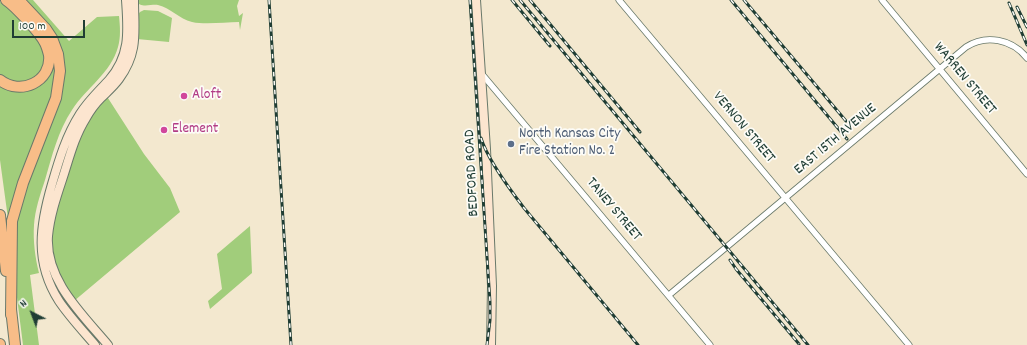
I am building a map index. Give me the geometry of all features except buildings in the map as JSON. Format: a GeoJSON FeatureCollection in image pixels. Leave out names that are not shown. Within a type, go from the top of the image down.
{"type":"FeatureCollection","features":[{"type":"Feature","properties":{"kind":"highway"},"geometry":{"type":"LineString","coordinates":[[0,80],[5,84],[14,87],[30,86],[36,83],[44,75],[49,63],[48,51],[42,39],[6,0]]}},
{"type":"Feature","properties":{"kind":"highway"},"geometry":{"type":"LineString","coordinates":[[11,315],[12,221],[23,184],[56,98],[60,71],[58,54],[52,38],[46,29],[19,0]]}},
{"type":"Feature","properties":{"kind":"highway"},"geometry":{"type":"LineString","coordinates":[[0,215],[15,345]]}},
{"type":"Feature","properties":{"kind":"street"},"geometry":{"type":"LineString","coordinates":[[95,345],[62,305],[52,289],[42,256],[42,226],[58,162],[69,133],[89,102],[113,76],[121,64],[125,53],[128,36],[126,0]]}},
{"type":"Feature","properties":{"kind":"street"},"geometry":{"type":"LineString","coordinates":[[108,345],[72,303],[60,284],[50,256],[48,238],[52,212],[79,130],[99,100],[119,80],[130,60],[135,37],[134,0]]}},
{"type":"Feature","properties":{"kind":"street","name":"BEDFORD ROAD"},"geometry":{"type":"LineString","coordinates":[[476,0],[492,286],[491,345]]}},
{"type":"Feature","properties":{"kind":"street","name":"VERNON STREET"},"geometry":{"type":"LineString","coordinates":[[619,0],[909,345]]}},
{"type":"Feature","properties":{"kind":"street","name":"WARREN STREET"},"geometry":{"type":"LineString","coordinates":[[882,0],[1027,174]]}},
{"type":"Feature","properties":{"kind":"street","name":"EAST 15TH AVENUE"},"geometry":{"type":"LineString","coordinates":[[668,295],[969,45],[987,40],[1002,41],[1021,51],[1027,58]]}},
{"type":"Feature","properties":{"kind":"street","name":"TANEY STREET"},"geometry":{"type":"LineString","coordinates":[[481,73],[710,345]]}},
{"type":"Feature","properties":{"kind":"green space"},"geometry":{"type":"Polygon","coordinates":[[[27,0],[33,0],[69,41],[97,17],[119,16],[120,28],[118,47],[110,65],[78,102],[63,126],[38,202],[34,225],[34,237],[35,255],[39,273],[30,275],[39,345],[23,345],[14,274],[15,235],[20,201],[62,93],[64,71],[48,25],[27,0]]]}},
{"type":"Feature","properties":{"kind":"green space"},"geometry":{"type":"Polygon","coordinates":[[[136,0],[239,0],[237,6],[239,16],[243,13],[240,30],[239,22],[197,23],[187,21],[163,6],[143,5],[138,3],[136,0]]]}},
{"type":"Feature","properties":{"kind":"green space"},"geometry":{"type":"Polygon","coordinates":[[[0,2],[8,6],[40,41],[44,48],[44,65],[37,77],[20,84],[0,75],[0,2]]]}},
{"type":"Feature","properties":{"kind":"green space"},"geometry":{"type":"Polygon","coordinates":[[[144,10],[158,11],[172,18],[169,42],[137,39],[137,16],[144,10]]]}},
{"type":"Feature","properties":{"kind":"green space"},"geometry":{"type":"Polygon","coordinates":[[[55,57],[56,70],[52,96],[39,127],[20,181],[9,226],[0,160],[0,84],[21,90],[52,63],[55,57]]]}},
{"type":"Feature","properties":{"kind":"green space"},"geometry":{"type":"Polygon","coordinates":[[[106,95],[144,154],[170,188],[180,212],[74,301],[64,288],[53,258],[50,232],[78,136],[106,95]]]}},
{"type":"Feature","properties":{"kind":"green space"},"geometry":{"type":"Polygon","coordinates":[[[250,226],[252,273],[210,309],[208,301],[222,289],[217,254],[250,226]]]}},
{"type":"Feature","properties":{"kind":"railway"},"geometry":{"type":"LineString","coordinates":[[269,0],[291,345]]}},
{"type":"Feature","properties":{"kind":"railway"},"geometry":{"type":"LineString","coordinates":[[470,0],[490,302],[490,320],[487,345]]}},
{"type":"Feature","properties":{"kind":"railway"},"geometry":{"type":"LineString","coordinates":[[512,0],[550,46]]}},
{"type":"Feature","properties":{"kind":"railway"},"geometry":{"type":"LineString","coordinates":[[520,0],[808,345]]}},
{"type":"Feature","properties":{"kind":"railway"},"geometry":{"type":"LineString","coordinates":[[530,0],[640,132]]}},
{"type":"Feature","properties":{"kind":"railway"},"geometry":{"type":"LineString","coordinates":[[731,0],[847,139]]}},
{"type":"Feature","properties":{"kind":"railway"},"geometry":{"type":"LineString","coordinates":[[744,0],[846,121]]}},
{"type":"Feature","properties":{"kind":"railway"},"geometry":{"type":"LineString","coordinates":[[1009,3],[1027,45]]}},
{"type":"Feature","properties":{"kind":"railway"},"geometry":{"type":"LineString","coordinates":[[1017,7],[1027,27]]}},
{"type":"Feature","properties":{"kind":"railway"},"geometry":{"type":"LineString","coordinates":[[481,138],[488,155],[506,184],[524,208],[638,345]]}},
{"type":"Feature","properties":{"kind":"railway"},"geometry":{"type":"LineString","coordinates":[[730,260],[799,344]]}},
{"type":"Feature","properties":{"kind":"place","name":"Aloft"},"geometry":{"type":"Point","coordinates":[184,96]}},
{"type":"Feature","properties":{"kind":"place","name":"Element"},"geometry":{"type":"Point","coordinates":[164,130]}},
{"type":"Feature","properties":{"kind":"place","name":"North Kansas City Fire Station No. 2"},"geometry":{"type":"Point","coordinates":[511,144]}}]}
